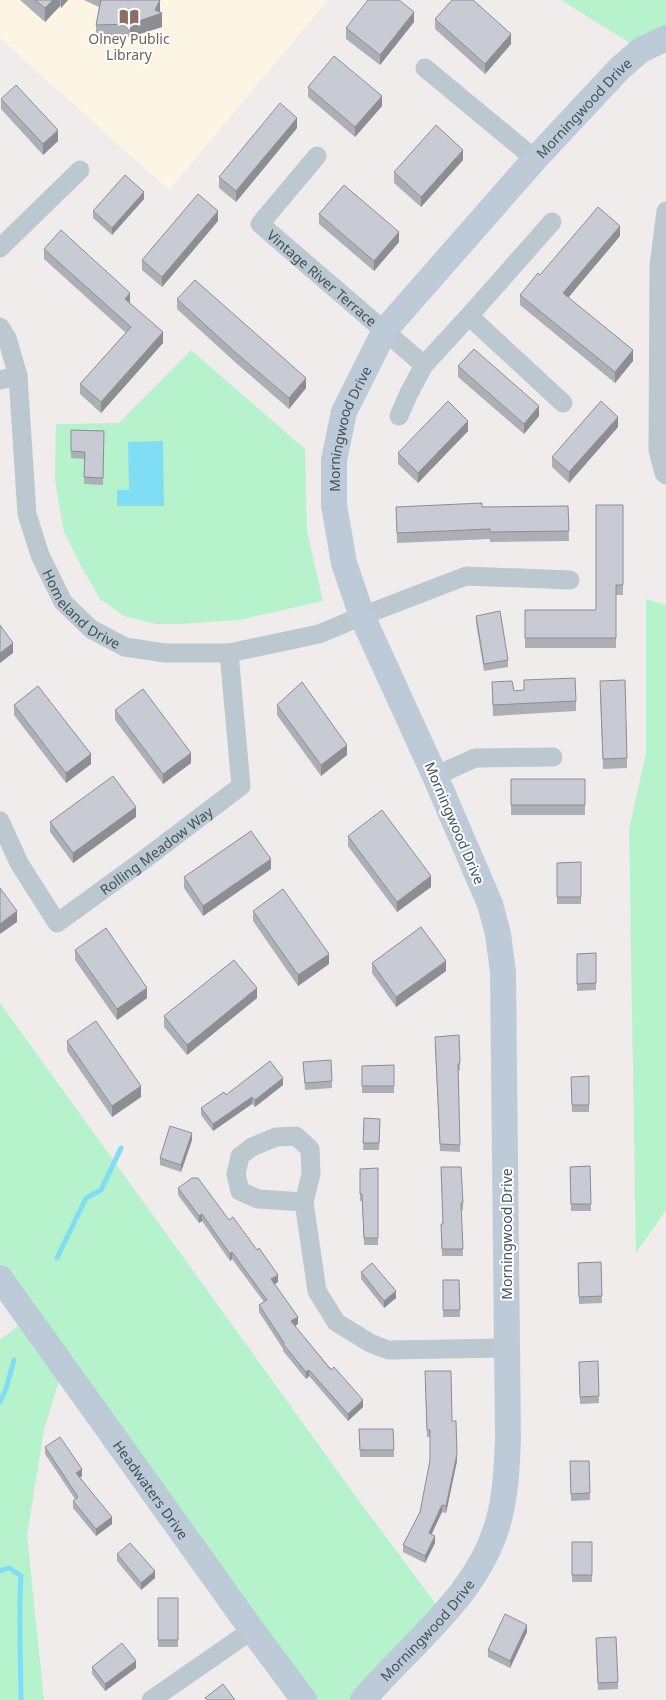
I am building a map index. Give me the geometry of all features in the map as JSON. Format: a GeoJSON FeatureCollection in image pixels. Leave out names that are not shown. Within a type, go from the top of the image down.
{"type":"FeatureCollection","features":[{"type":"Feature","properties":{"kind":"street","name":"Morningwood Drive"},"geometry":{"type":"LineString","coordinates":[[363,1700],[379,1681],[444,1615],[470,1581],[490,1547],[500,1515],[507,1469],[508,1439],[503,972],[498,934],[490,904],[435,776],[362,616],[344,563],[334,505],[334,460],[344,412],[385,330],[535,158],[620,68],[641,50],[666,38]]}},
{"type":"Feature","properties":{"kind":"street"},"geometry":{"type":"LineString","coordinates":[[425,68],[535,158]]}},
{"type":"Feature","properties":{"kind":"street","name":"Vintage River Terrace"},"geometry":{"type":"LineString","coordinates":[[317,156],[260,224],[385,330]]}},
{"type":"Feature","properties":{"kind":"street"},"geometry":{"type":"LineString","coordinates":[[0,248],[80,170]]}},
{"type":"Feature","properties":{"kind":"street"},"geometry":{"type":"LineString","coordinates":[[666,210],[658,266],[658,450],[666,475]]}},
{"type":"Feature","properties":{"kind":"street"},"geometry":{"type":"LineString","coordinates":[[399,416],[424,365],[552,222]]}},
{"type":"Feature","properties":{"kind":"street"},"geometry":{"type":"LineString","coordinates":[[469,316],[563,403]]}},
{"type":"Feature","properties":{"kind":"street","name":"Homeland Drive"},"geometry":{"type":"LineString","coordinates":[[0,327],[7,338],[9,378],[27,514],[40,555],[63,602],[91,630],[125,647],[165,653],[229,653],[320,634],[466,576],[570,580]]}},
{"type":"Feature","properties":{"kind":"street"},"geometry":{"type":"LineString","coordinates":[[385,330],[424,365]]}},
{"type":"Feature","properties":{"kind":"street","name":"Rolling Meadow Way"},"geometry":{"type":"LineString","coordinates":[[0,821],[19,863],[58,923],[241,786],[229,653]]}},
{"type":"Feature","properties":{"kind":"street"},"geometry":{"type":"LineString","coordinates":[[435,776],[476,758],[552,757]]}},
{"type":"Feature","properties":{"kind":"street"},"geometry":{"type":"LineString","coordinates":[[304,1202],[258,1199],[240,1191],[236,1174],[240,1156],[252,1147],[276,1137],[296,1136],[310,1149],[311,1174],[304,1202],[318,1291],[336,1322],[370,1343],[388,1350],[507,1348]]}},
{"type":"Feature","properties":{"kind":"street","name":"Headwaters Drive"},"geometry":{"type":"LineString","coordinates":[[0,1278],[304,1700]]}},
{"type":"Feature","properties":{"kind":"street"},"geometry":{"type":"LineString","coordinates":[[151,1700],[252,1630]]}},
{"type":"Feature","properties":{"kind":"shaded area"},"geometry":{"type":"Polygon","coordinates":[[[0,0],[328,0],[169,190],[0,38],[0,0]]]}},
{"type":"Feature","properties":{"kind":"green space"},"geometry":{"type":"Polygon","coordinates":[[[561,0],[666,0],[666,38],[641,50],[561,0]]]}},
{"type":"Feature","properties":{"kind":"green space"},"geometry":{"type":"Polygon","coordinates":[[[191,350],[305,449],[307,531],[323,601],[239,620],[156,624],[124,616],[100,599],[81,566],[64,532],[55,481],[56,424],[119,423],[191,350]]]}},
{"type":"Feature","properties":{"kind":"green space"},"geometry":{"type":"Polygon","coordinates":[[[646,599],[666,605],[666,1210],[636,1253],[629,829],[646,753],[646,599]]]}},
{"type":"Feature","properties":{"kind":"green space"},"geometry":{"type":"Polygon","coordinates":[[[0,1003],[354,1494],[444,1615],[363,1700],[304,1700],[63,1367],[44,1430],[27,1535],[44,1700],[0,1700],[0,1340],[28,1318],[0,1278],[0,1003]]]}},
{"type":"Feature","properties":{"kind":"water"},"geometry":{"type":"Polygon","coordinates":[[[163,441],[164,506],[117,506],[117,490],[129,490],[128,442],[163,441]]]}},
{"type":"Feature","properties":{"kind":"building"},"geometry":{"type":"Polygon","coordinates":[[[35,0],[53,0],[45,8],[35,0]]]}},
{"type":"Feature","properties":{"kind":"building"},"geometry":{"type":"Polygon","coordinates":[[[101,0],[160,0],[155,10],[162,13],[130,24],[96,25],[101,0]]]}},
{"type":"Feature","properties":{"kind":"building"},"geometry":{"type":"Polygon","coordinates":[[[368,0],[399,0],[414,12],[380,55],[346,28],[368,0]]]}},
{"type":"Feature","properties":{"kind":"building"},"geometry":{"type":"Polygon","coordinates":[[[452,0],[473,0],[511,34],[485,64],[435,19],[452,0]]]}},
{"type":"Feature","properties":{"kind":"building"},"geometry":{"type":"Polygon","coordinates":[[[334,56],[382,96],[355,127],[308,87],[334,56]]]}},
{"type":"Feature","properties":{"kind":"building"},"geometry":{"type":"Polygon","coordinates":[[[16,85],[58,130],[43,144],[1,99],[16,85]]]}},
{"type":"Feature","properties":{"kind":"building"},"geometry":{"type":"Polygon","coordinates":[[[280,103],[297,118],[236,191],[219,177],[280,103]]]}},
{"type":"Feature","properties":{"kind":"building"},"geometry":{"type":"Polygon","coordinates":[[[436,125],[463,150],[421,197],[394,172],[436,125]]]}},
{"type":"Feature","properties":{"kind":"building"},"geometry":{"type":"Polygon","coordinates":[[[125,175],[144,192],[112,228],[93,211],[125,175]]]}},
{"type":"Feature","properties":{"kind":"building"},"geometry":{"type":"Polygon","coordinates":[[[344,185],[399,232],[374,261],[319,214],[344,185]]]}},
{"type":"Feature","properties":{"kind":"building"},"geometry":{"type":"Polygon","coordinates":[[[198,194],[218,211],[162,277],[142,260],[198,194]]]}},
{"type":"Feature","properties":{"kind":"building"},"geometry":{"type":"Polygon","coordinates":[[[598,207],[620,226],[563,293],[633,350],[615,372],[520,295],[538,273],[540,275],[598,207]]]}},
{"type":"Feature","properties":{"kind":"building"},"geometry":{"type":"Polygon","coordinates":[[[61,230],[130,293],[125,299],[163,332],[101,402],[80,384],[131,327],[44,249],[61,230]]]}},
{"type":"Feature","properties":{"kind":"building"},"geometry":{"type":"Polygon","coordinates":[[[195,280],[306,378],[289,398],[177,299],[195,280]]]}},
{"type":"Feature","properties":{"kind":"building"},"geometry":{"type":"Polygon","coordinates":[[[474,349],[539,406],[524,424],[458,366],[474,349]]]}},
{"type":"Feature","properties":{"kind":"building"},"geometry":{"type":"Polygon","coordinates":[[[448,401],[468,421],[418,473],[398,453],[448,401]]]}},
{"type":"Feature","properties":{"kind":"building"},"geometry":{"type":"Polygon","coordinates":[[[601,401],[618,417],[569,472],[552,457],[601,401]]]}},
{"type":"Feature","properties":{"kind":"building"},"geometry":{"type":"Polygon","coordinates":[[[71,430],[104,431],[103,478],[84,477],[85,452],[71,451],[71,430]]]}},
{"type":"Feature","properties":{"kind":"building"},"geometry":{"type":"Polygon","coordinates":[[[482,503],[482,507],[568,506],[569,531],[490,532],[490,529],[397,533],[396,507],[482,503]]]}},
{"type":"Feature","properties":{"kind":"building"},"geometry":{"type":"Polygon","coordinates":[[[596,505],[623,505],[623,585],[616,585],[616,638],[525,638],[525,610],[596,610],[596,505]]]}},
{"type":"Feature","properties":{"kind":"building"},"geometry":{"type":"Polygon","coordinates":[[[500,611],[508,660],[484,664],[476,616],[500,611]]]}},
{"type":"Feature","properties":{"kind":"building"},"geometry":{"type":"Polygon","coordinates":[[[0,625],[13,643],[0,653],[0,625]]]}},
{"type":"Feature","properties":{"kind":"building"},"geometry":{"type":"Polygon","coordinates":[[[575,678],[576,701],[493,705],[492,682],[512,681],[514,691],[524,690],[524,680],[575,678]]]}},
{"type":"Feature","properties":{"kind":"building"},"geometry":{"type":"Polygon","coordinates":[[[625,680],[627,758],[603,759],[600,681],[625,680]]]}},
{"type":"Feature","properties":{"kind":"building"},"geometry":{"type":"Polygon","coordinates":[[[302,682],[347,745],[321,765],[277,705],[302,682]]]}},
{"type":"Feature","properties":{"kind":"building"},"geometry":{"type":"Polygon","coordinates":[[[38,686],[91,754],[66,773],[14,705],[38,686]]]}},
{"type":"Feature","properties":{"kind":"building"},"geometry":{"type":"Polygon","coordinates":[[[143,689],[191,753],[163,774],[115,710],[143,689]]]}},
{"type":"Feature","properties":{"kind":"building"},"geometry":{"type":"Polygon","coordinates":[[[113,776],[136,807],[73,853],[50,822],[113,776]]]}},
{"type":"Feature","properties":{"kind":"building"},"geometry":{"type":"Polygon","coordinates":[[[511,779],[585,779],[585,805],[511,805],[511,779]]]}},
{"type":"Feature","properties":{"kind":"building"},"geometry":{"type":"Polygon","coordinates":[[[382,810],[431,876],[397,902],[348,836],[382,810]]]}},
{"type":"Feature","properties":{"kind":"building"},"geometry":{"type":"Polygon","coordinates":[[[251,831],[271,859],[203,906],[184,877],[251,831]]]}},
{"type":"Feature","properties":{"kind":"building"},"geometry":{"type":"Polygon","coordinates":[[[581,862],[581,897],[557,897],[557,863],[581,862]]]}},
{"type":"Feature","properties":{"kind":"building"},"geometry":{"type":"Polygon","coordinates":[[[0,888],[17,911],[0,924],[0,888]]]}},
{"type":"Feature","properties":{"kind":"building"},"geometry":{"type":"Polygon","coordinates":[[[283,889],[329,954],[298,975],[253,911],[283,889]]]}},
{"type":"Feature","properties":{"kind":"building"},"geometry":{"type":"Polygon","coordinates":[[[421,927],[446,961],[396,997],[372,963],[421,927]]]}},
{"type":"Feature","properties":{"kind":"building"},"geometry":{"type":"Polygon","coordinates":[[[106,928],[147,988],[117,1009],[75,950],[106,928]]]}},
{"type":"Feature","properties":{"kind":"building"},"geometry":{"type":"Polygon","coordinates":[[[596,953],[596,983],[577,984],[577,954],[596,953]]]}},
{"type":"Feature","properties":{"kind":"building"},"geometry":{"type":"Polygon","coordinates":[[[234,960],[257,988],[187,1045],[164,1016],[234,960]]]}},
{"type":"Feature","properties":{"kind":"building"},"geometry":{"type":"Polygon","coordinates":[[[96,1021],[141,1086],[112,1106],[67,1041],[96,1021]]]}},
{"type":"Feature","properties":{"kind":"building"},"geometry":{"type":"Polygon","coordinates":[[[459,1035],[460,1145],[440,1144],[435,1037],[459,1035]]]}},
{"type":"Feature","properties":{"kind":"building"},"geometry":{"type":"Polygon","coordinates":[[[331,1060],[332,1081],[305,1083],[303,1062],[331,1060]]]}},
{"type":"Feature","properties":{"kind":"building"},"geometry":{"type":"Polygon","coordinates":[[[270,1061],[283,1078],[255,1100],[252,1097],[213,1124],[201,1108],[224,1092],[226,1095],[270,1061]]]}},
{"type":"Feature","properties":{"kind":"building"},"geometry":{"type":"Polygon","coordinates":[[[394,1065],[394,1086],[362,1086],[362,1066],[394,1065]]]}},
{"type":"Feature","properties":{"kind":"building"},"geometry":{"type":"Polygon","coordinates":[[[589,1076],[589,1105],[572,1105],[571,1077],[589,1076]]]}},
{"type":"Feature","properties":{"kind":"building"},"geometry":{"type":"Polygon","coordinates":[[[364,1118],[380,1119],[379,1143],[363,1143],[364,1118]]]}},
{"type":"Feature","properties":{"kind":"building"},"geometry":{"type":"Polygon","coordinates":[[[170,1126],[192,1133],[181,1165],[160,1158],[170,1126]]]}},
{"type":"Feature","properties":{"kind":"building"},"geometry":{"type":"Polygon","coordinates":[[[590,1166],[591,1204],[571,1204],[570,1167],[590,1166]]]}},
{"type":"Feature","properties":{"kind":"building"},"geometry":{"type":"Polygon","coordinates":[[[441,1167],[461,1167],[463,1249],[442,1249],[441,1167]]]}},
{"type":"Feature","properties":{"kind":"building"},"geometry":{"type":"Polygon","coordinates":[[[378,1168],[378,1238],[364,1238],[360,1169],[378,1168]]]}},
{"type":"Feature","properties":{"kind":"building"},"geometry":{"type":"Polygon","coordinates":[[[192,1178],[198,1178],[229,1220],[233,1217],[257,1250],[259,1248],[278,1275],[271,1279],[298,1317],[291,1321],[331,1370],[334,1367],[363,1400],[348,1414],[309,1370],[306,1372],[283,1344],[259,1305],[267,1300],[232,1252],[230,1254],[202,1214],[199,1216],[178,1188],[192,1178]]]}},
{"type":"Feature","properties":{"kind":"building"},"geometry":{"type":"Polygon","coordinates":[[[601,1262],[602,1296],[579,1297],[578,1263],[601,1262]]]}},
{"type":"Feature","properties":{"kind":"building"},"geometry":{"type":"Polygon","coordinates":[[[372,1263],[396,1291],[384,1301],[361,1272],[372,1263]]]}},
{"type":"Feature","properties":{"kind":"building"},"geometry":{"type":"Polygon","coordinates":[[[443,1280],[459,1280],[460,1310],[443,1310],[443,1280]]]}},
{"type":"Feature","properties":{"kind":"building"},"geometry":{"type":"Polygon","coordinates":[[[598,1361],[599,1396],[580,1397],[579,1362],[598,1361]]]}},
{"type":"Feature","properties":{"kind":"building"},"geometry":{"type":"Polygon","coordinates":[[[425,1371],[451,1371],[452,1421],[456,1421],[457,1454],[446,1506],[442,1505],[429,1533],[435,1536],[425,1556],[403,1545],[420,1512],[430,1460],[430,1430],[427,1430],[425,1371]]]}},
{"type":"Feature","properties":{"kind":"building"},"geometry":{"type":"Polygon","coordinates":[[[359,1429],[393,1429],[394,1450],[360,1450],[359,1429]]]}},
{"type":"Feature","properties":{"kind":"building"},"geometry":{"type":"Polygon","coordinates":[[[60,1437],[82,1469],[76,1473],[112,1517],[96,1529],[73,1501],[78,1497],[45,1447],[60,1437]]]}},
{"type":"Feature","properties":{"kind":"building"},"geometry":{"type":"Polygon","coordinates":[[[570,1461],[589,1461],[590,1493],[571,1494],[570,1461]]]}},
{"type":"Feature","properties":{"kind":"building"},"geometry":{"type":"Polygon","coordinates":[[[572,1542],[592,1542],[592,1575],[572,1575],[572,1542]]]}},
{"type":"Feature","properties":{"kind":"building"},"geometry":{"type":"Polygon","coordinates":[[[130,1543],[155,1571],[141,1583],[117,1554],[130,1543]]]}},
{"type":"Feature","properties":{"kind":"building"},"geometry":{"type":"Polygon","coordinates":[[[158,1598],[178,1598],[178,1640],[158,1640],[158,1598]]]}},
{"type":"Feature","properties":{"kind":"building"},"geometry":{"type":"Polygon","coordinates":[[[505,1614],[527,1625],[510,1661],[488,1650],[505,1614]]]}},
{"type":"Feature","properties":{"kind":"building"},"geometry":{"type":"Polygon","coordinates":[[[616,1637],[618,1682],[598,1683],[596,1638],[616,1637]]]}},
{"type":"Feature","properties":{"kind":"building"},"geometry":{"type":"Polygon","coordinates":[[[122,1643],[136,1661],[105,1684],[92,1667],[122,1643]]]}},
{"type":"Feature","properties":{"kind":"building"},"geometry":{"type":"Polygon","coordinates":[[[223,1684],[235,1700],[207,1700],[205,1698],[223,1684]]]}},
{"type":"Feature","properties":{"kind":"waterway"},"geometry":{"type":"LineString","coordinates":[[57,1258],[86,1198],[101,1190],[121,1148]]}},
{"type":"Feature","properties":{"kind":"waterway"},"geometry":{"type":"LineString","coordinates":[[0,1402],[6,1389],[14,1360]]}},
{"type":"Feature","properties":{"kind":"waterway"},"geometry":{"type":"LineString","coordinates":[[0,1571],[9,1568],[21,1576],[21,1700]]}},
{"type":"Feature","properties":{"kind":"place","name":"Olney Public Library"},"geometry":{"type":"Point","coordinates":[129,17]}}]}
